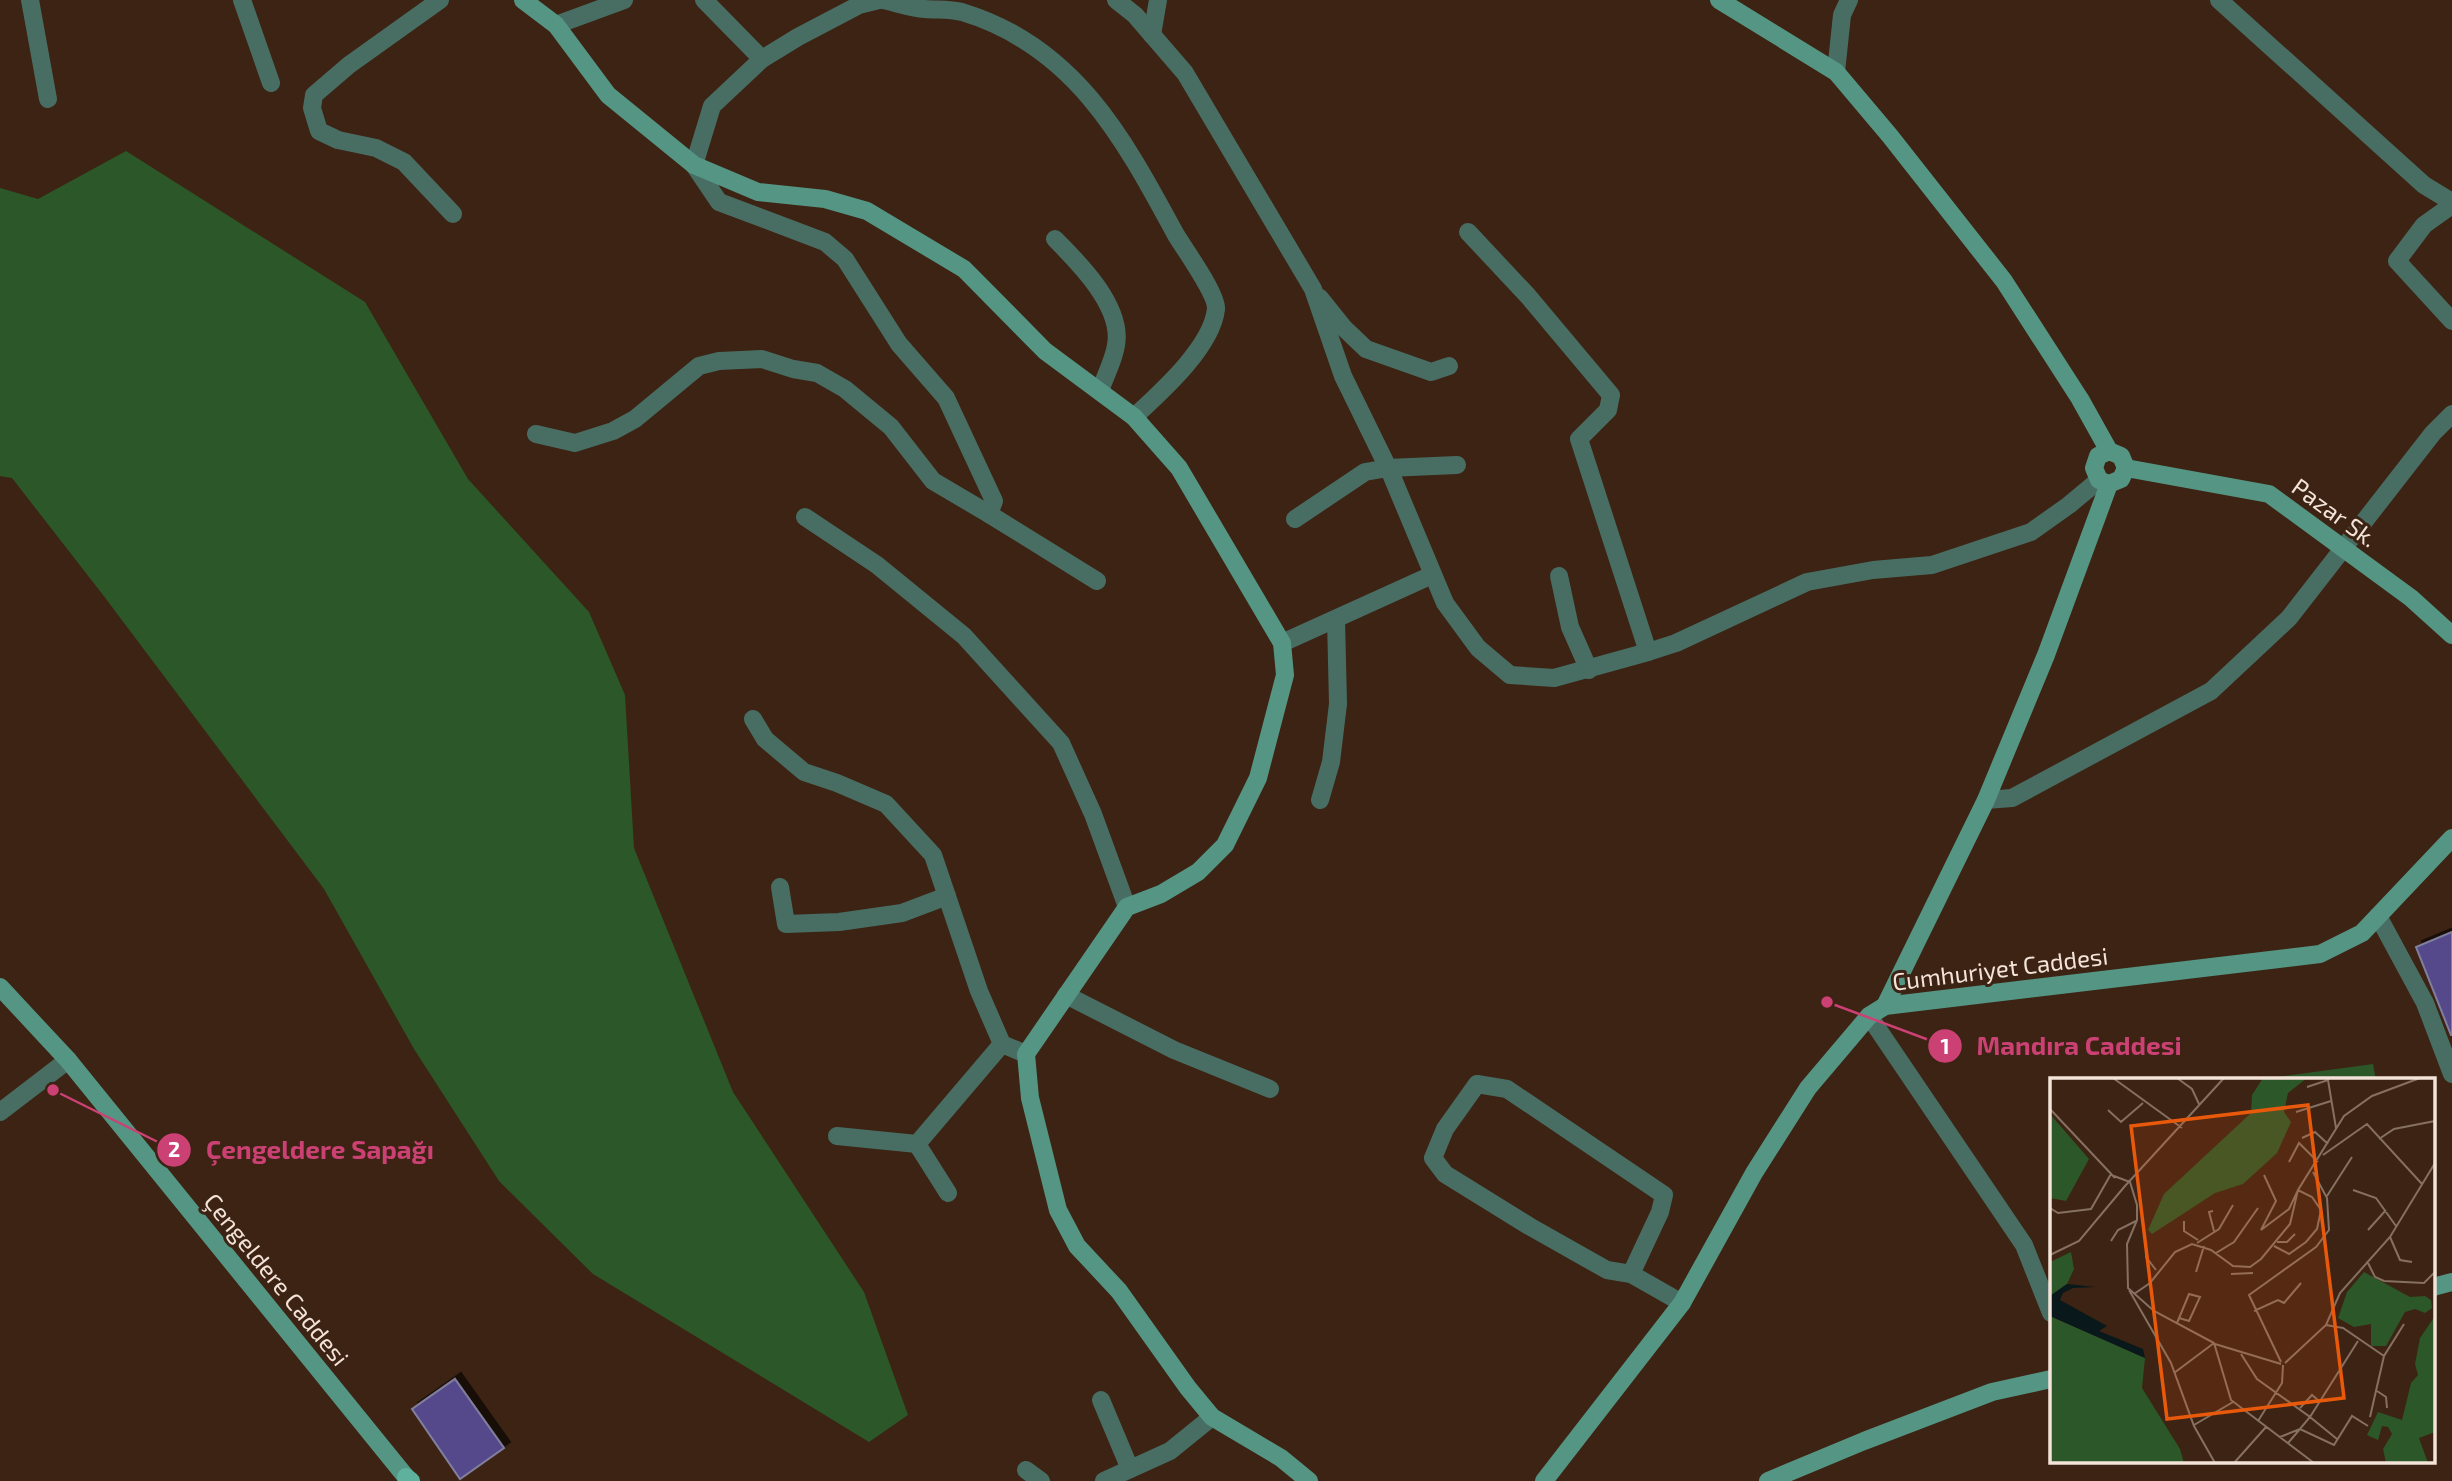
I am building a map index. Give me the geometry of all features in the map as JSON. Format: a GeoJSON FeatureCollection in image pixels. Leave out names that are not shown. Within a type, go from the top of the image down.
{"type":"FeatureCollection","features":[{"type":"Feature","properties":{"kind":"street"},"geometry":{"type":"LineString","coordinates":[[30,0],[48,99]]}},
{"type":"Feature","properties":{"kind":"street"},"geometry":{"type":"LineString","coordinates":[[242,0],[271,83]]}},
{"type":"Feature","properties":{"kind":"street"},"geometry":{"type":"LineString","coordinates":[[440,0],[314,95],[312,108],[319,131],[338,140],[376,148],[404,162],[453,214]]}},
{"type":"Feature","properties":{"kind":"street"},"geometry":{"type":"LineString","coordinates":[[523,0],[556,25],[608,95],[694,165],[758,192],[825,199],[867,211],[964,269],[1045,351],[1134,418],[1179,468],[1282,643],[1285,675],[1258,778],[1225,845],[1198,872],[1161,894],[1128,907],[1026,1054],[1030,1098],[1058,1210],[1077,1246],[1119,1291],[1212,1417],[1281,1458],[1309,1481]]}},
{"type":"Feature","properties":{"kind":"street"},"geometry":{"type":"LineString","coordinates":[[556,25],[624,0]]}},
{"type":"Feature","properties":{"kind":"street"},"geometry":{"type":"LineString","coordinates":[[704,0],[762,59]]}},
{"type":"Feature","properties":{"kind":"street"},"geometry":{"type":"LineString","coordinates":[[694,165],[712,106],[762,59],[859,5],[881,0],[922,9],[959,11],[997,26],[1037,50],[1092,97],[1132,154],[1216,306],[1210,331],[1196,351],[1174,380],[1134,418]]}},
{"type":"Feature","properties":{"kind":"street"},"geometry":{"type":"LineString","coordinates":[[1116,0],[1135,16],[1185,73],[1312,289],[1344,328],[1366,349],[1432,372],[1449,366]]}},
{"type":"Feature","properties":{"kind":"street"},"geometry":{"type":"LineString","coordinates":[[1152,35],[1158,0]]}},
{"type":"Feature","properties":{"kind":"street"},"geometry":{"type":"LineString","coordinates":[[1312,289],[1343,376],[1388,468],[1445,603],[1478,648],[1510,675],[1553,678],[1648,652],[1676,643],[1807,582],[1873,570],[1933,565],[2031,532],[2104,482],[2121,479],[2126,468],[2121,456],[2109,451],[2080,399],[2004,281],[1890,136],[1836,72],[1719,0]]}},
{"type":"Feature","properties":{"kind":"street"},"geometry":{"type":"LineString","coordinates":[[1836,72],[1842,15],[1849,0]]}},
{"type":"Feature","properties":{"kind":"street"},"geometry":{"type":"LineString","coordinates":[[2219,0],[2424,185],[2452,203],[2424,225],[2397,261],[2452,321]]}},
{"type":"Feature","properties":{"kind":"street"},"geometry":{"type":"LineString","coordinates":[[694,165],[719,202],[825,242],[845,259],[898,344],[946,398],[995,501],[989,514]]}},
{"type":"Feature","properties":{"kind":"street"},"geometry":{"type":"LineString","coordinates":[[1468,232],[1528,296],[1611,395],[1608,410],[1579,439],[1648,652]]}},
{"type":"Feature","properties":{"kind":"street"},"geometry":{"type":"LineString","coordinates":[[1055,239],[1084,267],[1112,310],[1117,343],[1100,391]]}},
{"type":"Feature","properties":{"kind":"street"},"geometry":{"type":"LineString","coordinates":[[536,434],[575,443],[613,431],[635,419],[699,366],[719,361],[762,359],[817,373],[845,389],[891,427],[933,481],[1097,581]]}},
{"type":"Feature","properties":{"kind":"street"},"geometry":{"type":"LineString","coordinates":[[1986,800],[2012,798],[2211,691],[2289,618],[2433,433],[2452,414]]}},
{"type":"Feature","properties":{"kind":"street"},"geometry":{"type":"LineString","coordinates":[[2104,482],[2094,468],[2098,456],[2109,451]]}},
{"type":"Feature","properties":{"kind":"street"},"geometry":{"type":"LineString","coordinates":[[1295,519],[1364,472],[1388,468],[1457,465]]}},
{"type":"Feature","properties":{"kind":"street","name":"Pazar Sk."},"geometry":{"type":"LineString","coordinates":[[2126,468],[2269,494],[2411,598],[2452,635]]}},
{"type":"Feature","properties":{"kind":"street"},"geometry":{"type":"LineString","coordinates":[[1885,1006],[1986,800],[2046,655],[2104,482]]}},
{"type":"Feature","properties":{"kind":"street"},"geometry":{"type":"LineString","coordinates":[[805,517],[877,565],[964,636],[1061,743],[1093,814],[1128,907]]}},
{"type":"Feature","properties":{"kind":"street"},"geometry":{"type":"LineString","coordinates":[[1282,643],[1432,575]]}},
{"type":"Feature","properties":{"kind":"street"},"geometry":{"type":"LineString","coordinates":[[1559,576],[1570,627],[1589,670]]}},
{"type":"Feature","properties":{"kind":"street"},"geometry":{"type":"LineString","coordinates":[[1320,800],[1331,762],[1338,704],[1336,619]]}},
{"type":"Feature","properties":{"kind":"street"},"geometry":{"type":"LineString","coordinates":[[753,719],[765,739],[804,772],[838,783],[886,804],[933,855],[979,991],[1002,1044],[1026,1054]]}},
{"type":"Feature","properties":{"kind":"street","name":"Cumhuriyet Caddesi"},"geometry":{"type":"LineString","coordinates":[[1544,1481],[1682,1303],[1754,1173],[1808,1088],[1869,1016],[1885,1006],[2320,954],[2362,933],[2452,838]]}},
{"type":"Feature","properties":{"kind":"street"},"geometry":{"type":"LineString","coordinates":[[780,887],[786,925],[902,914],[947,896]]}},
{"type":"Feature","properties":{"kind":"street"},"geometry":{"type":"LineString","coordinates":[[2378,916],[2425,1003],[2452,1074]]}},
{"type":"Feature","properties":{"kind":"street","name":"Çengeldere Caddesi"},"geometry":{"type":"LineString","coordinates":[[0,987],[68,1060],[408,1480]]}},
{"type":"Feature","properties":{"kind":"street"},"geometry":{"type":"LineString","coordinates":[[1066,995],[1174,1050],[1270,1089]]}},
{"type":"Feature","properties":{"kind":"street"},"geometry":{"type":"LineString","coordinates":[[1869,1016],[2024,1245],[2050,1310]]}},
{"type":"Feature","properties":{"kind":"street"},"geometry":{"type":"LineString","coordinates":[[916,1144],[1002,1044]]}},
{"type":"Feature","properties":{"kind":"street"},"geometry":{"type":"LineString","coordinates":[[0,1112],[68,1060]]}},
{"type":"Feature","properties":{"kind":"street"},"geometry":{"type":"LineString","coordinates":[[1631,1274],[1660,1212],[1664,1195],[1507,1089],[1477,1084],[1445,1129],[1433,1158],[1445,1174],[1607,1270],[1631,1274],[1682,1303]]}},
{"type":"Feature","properties":{"kind":"street"},"geometry":{"type":"LineString","coordinates":[[837,1136],[916,1144]]}},
{"type":"Feature","properties":{"kind":"street"},"geometry":{"type":"LineString","coordinates":[[916,1144],[948,1193]]}},
{"type":"Feature","properties":{"kind":"street"},"geometry":{"type":"LineString","coordinates":[[2434,1287],[2452,1282]]}},
{"type":"Feature","properties":{"kind":"street"},"geometry":{"type":"LineString","coordinates":[[1768,1481],[1992,1392],[2050,1379]]}},
{"type":"Feature","properties":{"kind":"street"},"geometry":{"type":"LineString","coordinates":[[1101,1400],[1130,1469]]}},
{"type":"Feature","properties":{"kind":"street"},"geometry":{"type":"LineString","coordinates":[[1104,1481],[1170,1451],[1212,1417]]}},
{"type":"Feature","properties":{"kind":"green space"},"geometry":{"type":"Polygon","coordinates":[[[126,151],[365,302],[468,479],[589,612],[625,695],[634,848],[733,1092],[864,1292],[908,1415],[869,1442],[593,1274],[499,1181],[414,1049],[324,889],[12,478],[0,476],[0,188],[38,199],[126,151]]]}},
{"type":"Feature","properties":{"kind":"green space"},"geometry":{"type":"Polygon","coordinates":[[[2373,1064],[2376,1078],[2276,1078],[2373,1064]]]}},
{"type":"Feature","properties":{"kind":"building"},"geometry":{"type":"Polygon","coordinates":[[[2452,932],[2452,1035],[2451,1035],[2416,947],[2452,932]]]}},
{"type":"Feature","properties":{"kind":"building"},"geometry":{"type":"Polygon","coordinates":[[[455,1379],[504,1448],[460,1479],[412,1409],[455,1379]]]}},
{"type":"Feature","properties":{"kind":"place","name":"Mandıra Caddesi"},"geometry":{"type":"Point","coordinates":[1827,1002]}},
{"type":"Feature","properties":{"kind":"place","name":"Çengeldere Sapağı"},"geometry":{"type":"Point","coordinates":[53,1090]}}]}
